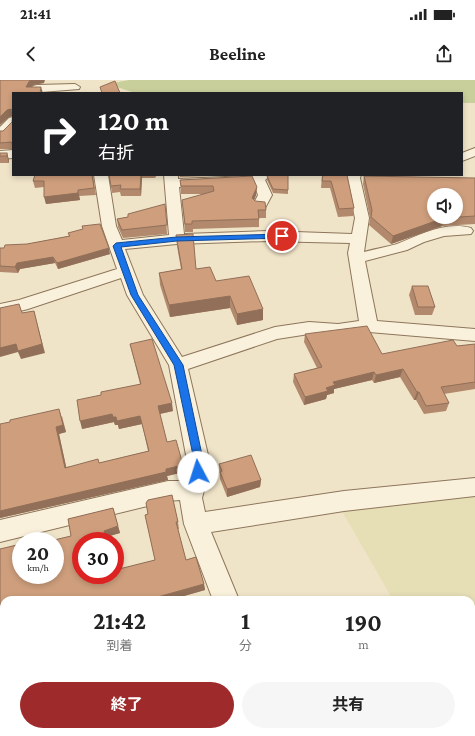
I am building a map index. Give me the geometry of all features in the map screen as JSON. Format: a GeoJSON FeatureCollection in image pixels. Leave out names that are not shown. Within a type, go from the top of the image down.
{"type":"FeatureCollection","features":[{"type":"Feature","properties":{"kind":"street"},"geometry":{"type":"LineString","coordinates":[[35,92],[37,88],[75,87]]}},
{"type":"Feature","properties":{"kind":"street"},"geometry":{"type":"LineString","coordinates":[[0,133],[12,122]]}},
{"type":"Feature","properties":{"kind":"street"},"geometry":{"type":"LineString","coordinates":[[463,157],[475,152]]}},
{"type":"Feature","properties":{"kind":"street"},"geometry":{"type":"LineString","coordinates":[[0,155],[12,154]]}},
{"type":"Feature","properties":{"kind":"street"},"geometry":{"type":"LineString","coordinates":[[101,176],[109,226],[135,295],[178,365],[197,455],[198,472],[191,498],[196,524],[224,596]]}},
{"type":"Feature","properties":{"kind":"street"},"geometry":{"type":"LineString","coordinates":[[177,239],[172,179],[261,177],[265,195],[260,205]]}},
{"type":"Feature","properties":{"kind":"street"},"geometry":{"type":"LineString","coordinates":[[354,177],[362,218],[356,253],[369,326]]}},
{"type":"Feature","properties":{"kind":"street"},"geometry":{"type":"LineString","coordinates":[[357,258],[402,247],[419,239],[443,232],[466,231]]}},
{"type":"Feature","properties":{"kind":"street"},"geometry":{"type":"LineString","coordinates":[[116,246],[177,239],[267,236],[358,239]]}},
{"type":"Feature","properties":{"kind":"street"},"geometry":{"type":"LineString","coordinates":[[0,310],[22,305],[126,271]]}},
{"type":"Feature","properties":{"kind":"street"},"geometry":{"type":"LineString","coordinates":[[178,365],[275,333],[309,328],[338,330],[369,326],[475,335]]}},
{"type":"Feature","properties":{"kind":"street"},"geometry":{"type":"LineString","coordinates":[[196,524],[344,501],[475,487]]}},
{"type":"Feature","properties":{"kind":"street"},"geometry":{"type":"LineString","coordinates":[[0,531],[168,492],[193,490]]}},
{"type":"Feature","properties":{"kind":"shaded area"},"geometry":{"type":"Polygon","coordinates":[[[475,496],[475,596],[391,596],[342,511],[475,496]]]}},
{"type":"Feature","properties":{"kind":"green space"},"geometry":{"type":"Polygon","coordinates":[[[129,80],[475,80],[475,103],[463,103],[463,92],[132,92],[108,84],[129,80]]]}},
{"type":"Feature","properties":{"kind":"building"},"geometry":{"type":"Polygon","coordinates":[[[0,80],[30,80],[26,87],[41,87],[40,92],[12,92],[12,110],[7,110],[0,117],[0,80]]]}},
{"type":"Feature","properties":{"kind":"building"},"geometry":{"type":"Polygon","coordinates":[[[115,81],[120,92],[102,92],[100,87],[115,81]]]}},
{"type":"Feature","properties":{"kind":"building"},"geometry":{"type":"Polygon","coordinates":[[[12,122],[12,144],[11,142],[0,143],[0,131],[3,131],[12,122]]]}},
{"type":"Feature","properties":{"kind":"building"},"geometry":{"type":"Polygon","coordinates":[[[0,153],[7,153],[7,156],[0,156],[0,153]]]}},
{"type":"Feature","properties":{"kind":"building"},"geometry":{"type":"Polygon","coordinates":[[[35,176],[92,176],[94,188],[78,190],[78,193],[44,197],[44,181],[33,181],[35,176]]]}},
{"type":"Feature","properties":{"kind":"building"},"geometry":{"type":"Polygon","coordinates":[[[109,176],[141,176],[140,189],[120,189],[121,185],[111,186],[109,176]]]}},
{"type":"Feature","properties":{"kind":"building"},"geometry":{"type":"Polygon","coordinates":[[[252,176],[257,187],[252,198],[255,201],[265,202],[266,210],[258,210],[259,219],[192,221],[192,224],[185,224],[182,200],[214,191],[213,186],[181,186],[180,180],[252,176]]]}},
{"type":"Feature","properties":{"kind":"building"},"geometry":{"type":"Polygon","coordinates":[[[267,176],[288,176],[288,190],[273,189],[267,176]]]}},
{"type":"Feature","properties":{"kind":"building"},"geometry":{"type":"Polygon","coordinates":[[[323,176],[347,176],[354,208],[339,209],[331,181],[322,181],[323,176]]]}},
{"type":"Feature","properties":{"kind":"building"},"geometry":{"type":"Polygon","coordinates":[[[364,176],[475,178],[475,216],[463,217],[463,188],[427,188],[427,224],[393,236],[371,217],[372,210],[364,176]]]}},
{"type":"Feature","properties":{"kind":"building"},"geometry":{"type":"Polygon","coordinates":[[[165,204],[167,225],[122,230],[117,219],[128,217],[128,214],[165,204]]]}},
{"type":"Feature","properties":{"kind":"building"},"geometry":{"type":"Polygon","coordinates":[[[100,224],[109,248],[57,263],[53,257],[17,263],[15,267],[0,266],[0,248],[4,248],[5,245],[27,244],[70,236],[68,233],[83,229],[82,226],[100,224]]]}},
{"type":"Feature","properties":{"kind":"building"},"geometry":{"type":"Polygon","coordinates":[[[193,234],[196,269],[210,267],[216,281],[249,276],[263,309],[237,314],[230,296],[169,305],[159,273],[182,269],[176,235],[193,234]]]}},
{"type":"Feature","properties":{"kind":"building"},"geometry":{"type":"Polygon","coordinates":[[[412,286],[428,286],[435,307],[418,307],[412,286]]]}},
{"type":"Feature","properties":{"kind":"building"},"geometry":{"type":"Polygon","coordinates":[[[19,304],[22,313],[34,311],[42,344],[18,351],[16,344],[0,348],[0,308],[19,304]]]}},
{"type":"Feature","properties":{"kind":"building"},"geometry":{"type":"Polygon","coordinates":[[[367,326],[382,354],[453,340],[457,346],[475,344],[475,382],[441,387],[449,403],[426,406],[419,392],[417,392],[403,369],[376,375],[374,372],[333,382],[335,385],[326,388],[328,391],[305,397],[294,374],[322,367],[305,334],[367,326]]]}},
{"type":"Feature","properties":{"kind":"building"},"geometry":{"type":"Polygon","coordinates":[[[152,339],[172,403],[158,406],[167,442],[176,440],[183,465],[166,469],[166,472],[0,511],[0,424],[10,422],[10,420],[59,409],[63,425],[56,427],[65,468],[98,459],[99,463],[149,451],[140,416],[117,421],[116,417],[113,417],[112,414],[80,421],[77,400],[101,395],[101,392],[141,384],[130,344],[152,339]]]}},
{"type":"Feature","properties":{"kind":"building"},"geometry":{"type":"Polygon","coordinates":[[[251,455],[261,480],[227,489],[220,472],[222,471],[219,464],[251,455]]]}},
{"type":"Feature","properties":{"kind":"building"},"geometry":{"type":"Polygon","coordinates":[[[172,495],[178,522],[176,522],[186,560],[196,557],[204,584],[161,596],[0,596],[0,549],[12,546],[12,584],[64,584],[64,538],[71,536],[68,519],[113,508],[118,526],[104,532],[72,532],[72,584],[124,584],[124,568],[155,560],[145,515],[148,514],[146,503],[148,500],[172,495]]]}},
{"type":"Feature","properties":{"kind":"route"},"geometry":{"type":"LineString","coordinates":[[198,472],[197,455],[178,365],[135,295],[116,246],[177,239],[282,236]]}}]}
